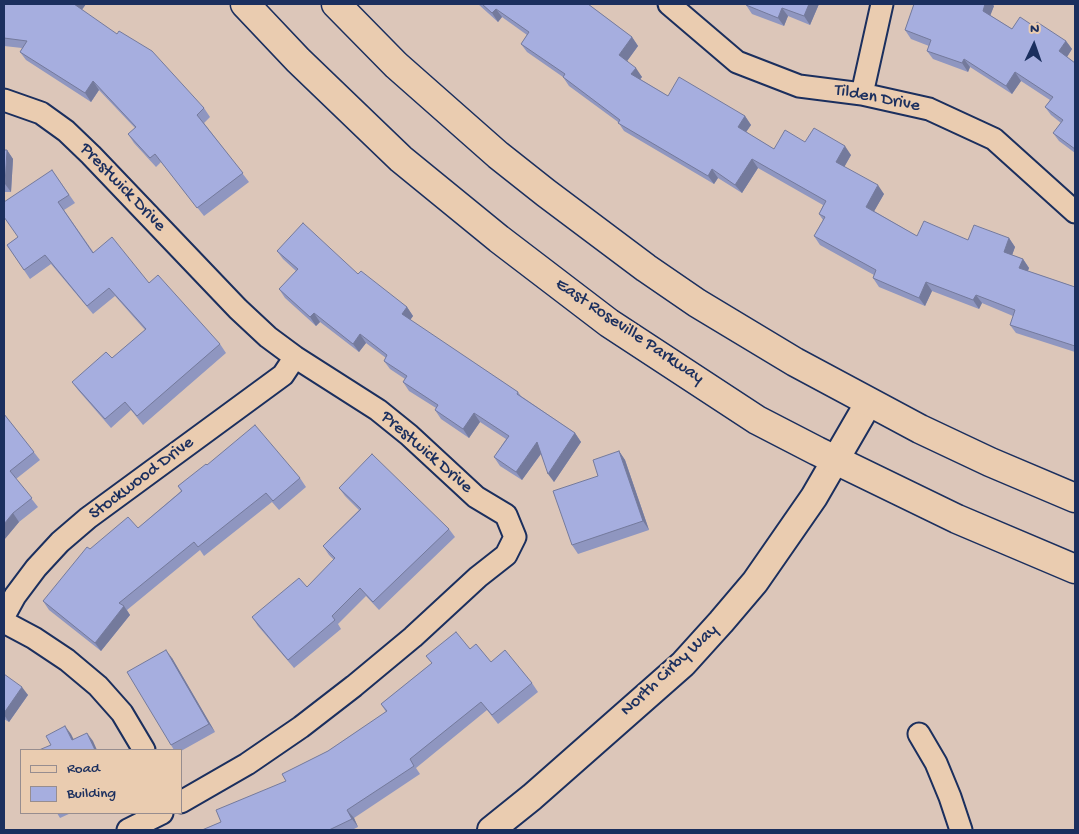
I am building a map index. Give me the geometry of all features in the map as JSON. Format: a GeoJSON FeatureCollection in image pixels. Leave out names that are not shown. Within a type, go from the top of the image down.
{"type":"FeatureCollection","features":[{"type":"Feature","properties":{"kind":"main road","name":"East Roseville Parkway"},"geometry":{"type":"LineString","coordinates":[[245,4],[298,60],[394,152],[499,240],[609,323],[757,420],[957,519],[1075,569]]}},
{"type":"Feature","properties":{"kind":"main road"},"geometry":{"type":"LineString","coordinates":[[336,4],[396,64],[498,155],[646,268],[697,303],[752,338],[920,429],[990,462],[1075,498]]}},
{"type":"Feature","properties":{"kind":"street","name":"Tilden Drive"},"geometry":{"type":"LineString","coordinates":[[669,4],[737,62],[799,86],[862,94],[929,109],[994,139],[1075,212]]}},
{"type":"Feature","properties":{"kind":"street"},"geometry":{"type":"LineString","coordinates":[[862,94],[882,4]]}},
{"type":"Feature","properties":{"kind":"street","name":"Prestwick Drive"},"geometry":{"type":"LineString","coordinates":[[4,100],[40,113],[66,131],[268,338],[378,410],[476,497],[506,515],[515,537],[506,555],[478,577],[413,637],[354,686],[301,727],[247,764],[182,801]]}},
{"type":"Feature","properties":{"kind":"street","name":"Stockwood Drive"},"geometry":{"type":"LineString","coordinates":[[4,616],[15,596],[36,568],[60,542],[88,518],[283,375],[296,357]]}},
{"type":"Feature","properties":{"kind":"street","name":"North Cirby Way"},"geometry":{"type":"LineString","coordinates":[[491,830],[532,797],[683,664],[709,636],[754,582],[790,533],[814,497],[869,402]]}},
{"type":"Feature","properties":{"kind":"street"},"geometry":{"type":"LineString","coordinates":[[4,622],[34,638],[67,660],[98,686],[122,713],[143,749]]}},
{"type":"Feature","properties":{"kind":"street"},"geometry":{"type":"LineString","coordinates":[[919,734],[936,763],[961,830]]}},
{"type":"Feature","properties":{"kind":"street"},"geometry":{"type":"LineString","coordinates":[[128,830],[160,814]]}},
{"type":"Feature","properties":{"kind":"building"},"geometry":{"type":"Polygon","coordinates":[[[4,4],[74,4],[117,34],[119,31],[152,51],[204,108],[197,115],[243,173],[197,208],[155,154],[150,158],[128,134],[136,127],[93,81],[85,93],[20,52],[27,41],[4,38],[4,4]]]}},
{"type":"Feature","properties":{"kind":"building"},"geometry":{"type":"Polygon","coordinates":[[[482,4],[588,4],[632,37],[619,55],[636,68],[631,74],[668,96],[679,77],[745,116],[738,127],[774,149],[785,130],[805,142],[814,128],[845,146],[836,162],[878,185],[866,207],[917,236],[924,221],[968,240],[974,225],[1009,238],[1004,252],[1023,259],[1019,268],[1075,287],[1075,346],[1010,325],[1015,310],[976,295],[973,300],[926,282],[919,298],[873,278],[876,270],[814,236],[825,217],[819,214],[826,201],[752,159],[735,185],[712,169],[708,176],[618,123],[620,120],[563,77],[565,74],[521,44],[529,32],[496,9],[492,13],[482,4]]]}},
{"type":"Feature","properties":{"kind":"building"},"geometry":{"type":"Polygon","coordinates":[[[747,4],[809,4],[804,16],[782,8],[778,18],[747,4]]]}},
{"type":"Feature","properties":{"kind":"building"},"geometry":{"type":"Polygon","coordinates":[[[914,4],[985,4],[983,11],[1012,29],[1020,17],[1035,27],[1037,22],[1066,41],[1059,51],[1075,63],[1075,149],[1053,133],[1063,120],[1045,107],[1053,97],[1015,72],[1006,86],[964,59],[962,63],[927,51],[931,40],[905,30],[914,4]]]}},
{"type":"Feature","properties":{"kind":"building"},"geometry":{"type":"Polygon","coordinates":[[[4,150],[7,150],[5,184],[4,184],[4,150]]]}},
{"type":"Feature","properties":{"kind":"building"},"geometry":{"type":"Polygon","coordinates":[[[52,170],[69,195],[58,202],[93,253],[112,237],[149,283],[158,275],[220,344],[137,416],[125,402],[105,419],[72,382],[106,352],[112,358],[146,329],[109,288],[87,306],[45,255],[24,270],[7,245],[18,237],[4,217],[4,202],[52,170]]]}},
{"type":"Feature","properties":{"kind":"building"},"geometry":{"type":"Polygon","coordinates":[[[303,223],[358,274],[361,271],[407,307],[402,314],[575,433],[548,474],[537,442],[516,472],[494,457],[509,436],[474,413],[463,429],[435,410],[438,405],[403,382],[407,376],[384,361],[387,355],[360,334],[353,344],[314,313],[310,317],[279,289],[298,269],[277,251],[303,223]]]}},
{"type":"Feature","properties":{"kind":"building"},"geometry":{"type":"Polygon","coordinates":[[[4,414],[34,452],[10,471],[32,498],[13,513],[4,524],[4,414]]]}},
{"type":"Feature","properties":{"kind":"building"},"geometry":{"type":"Polygon","coordinates":[[[255,425],[300,478],[273,501],[266,493],[198,547],[194,542],[119,603],[124,606],[95,643],[43,601],[87,547],[90,549],[128,517],[138,528],[182,491],[178,486],[207,465],[255,425]]]}},
{"type":"Feature","properties":{"kind":"building"},"geometry":{"type":"Polygon","coordinates":[[[619,451],[643,521],[572,545],[553,491],[598,476],[593,460],[619,451]]]}},
{"type":"Feature","properties":{"kind":"building"},"geometry":{"type":"Polygon","coordinates":[[[372,454],[449,529],[373,602],[360,588],[332,616],[335,620],[288,660],[252,617],[299,578],[307,587],[335,558],[323,546],[361,509],[339,488],[372,454]]]}},
{"type":"Feature","properties":{"kind":"building"},"geometry":{"type":"Polygon","coordinates":[[[456,632],[470,649],[476,644],[491,662],[505,650],[532,683],[492,715],[481,702],[410,759],[414,766],[347,810],[352,819],[329,830],[202,830],[221,822],[216,810],[286,781],[282,774],[328,751],[387,711],[381,704],[432,663],[426,656],[456,632]]]}},
{"type":"Feature","properties":{"kind":"building"},"geometry":{"type":"Polygon","coordinates":[[[166,650],[209,724],[171,745],[127,672],[166,650]]]}},
{"type":"Feature","properties":{"kind":"building"},"geometry":{"type":"Polygon","coordinates":[[[4,674],[22,687],[4,713],[4,674]]]}},
{"type":"Feature","properties":{"kind":"building"},"geometry":{"type":"Polygon","coordinates":[[[65,726],[72,740],[87,733],[95,749],[41,749],[51,745],[46,736],[65,726]]]}}]}
